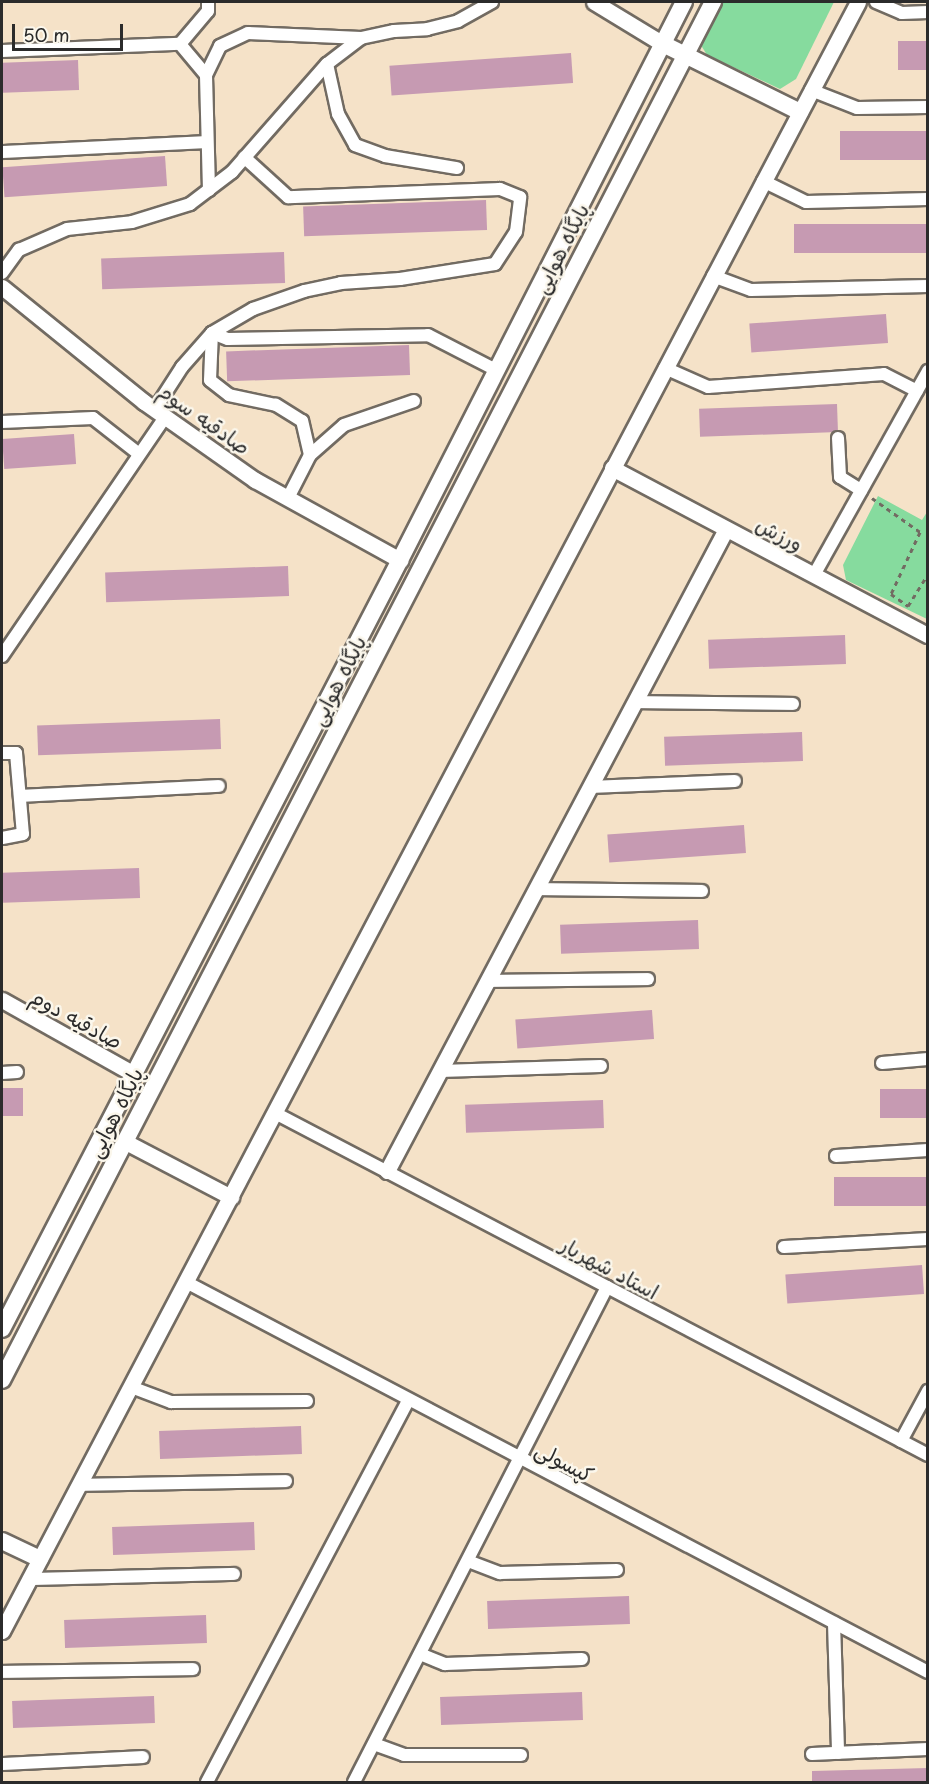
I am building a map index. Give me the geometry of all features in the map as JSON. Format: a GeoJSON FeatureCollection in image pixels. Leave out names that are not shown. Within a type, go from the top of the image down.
{"type":"FeatureCollection","features":[{"type":"Feature","properties":{"kind":"main road","name":"پایگاه هوایی"},"geometry":{"type":"LineString","coordinates":[[2,1329],[132,1073],[400,560],[684,2]]}},
{"type":"Feature","properties":{"kind":"main road","name":"پایگاه هوایی"},"geometry":{"type":"LineString","coordinates":[[2,1380],[713,2]]}},
{"type":"Feature","properties":{"kind":"main road"},"geometry":{"type":"LineString","coordinates":[[663,44],[685,57],[800,112]]}},
{"type":"Feature","properties":{"kind":"main road"},"geometry":{"type":"LineString","coordinates":[[400,560],[420,570]]}},
{"type":"Feature","properties":{"kind":"main road"},"geometry":{"type":"LineString","coordinates":[[132,1073],[153,1084]]}},
{"type":"Feature","properties":{"kind":"main road"},"geometry":{"type":"LineString","coordinates":[[2,1541],[40,1559]]}},
{"type":"Feature","properties":{"kind":"street"},"geometry":{"type":"LineString","coordinates":[[2,51],[180,44],[208,11],[208,2]]}},
{"type":"Feature","properties":{"kind":"street"},"geometry":{"type":"LineString","coordinates":[[208,190],[206,75],[220,46],[248,33],[361,38],[394,31],[427,29],[458,21],[492,2]]}},
{"type":"Feature","properties":{"kind":"street"},"geometry":{"type":"LineString","coordinates":[[594,2],[663,44]]}},
{"type":"Feature","properties":{"kind":"street"},"geometry":{"type":"LineString","coordinates":[[2,1631],[858,2]]}},
{"type":"Feature","properties":{"kind":"street"},"geometry":{"type":"LineString","coordinates":[[876,2],[902,13],[927,12]]}},
{"type":"Feature","properties":{"kind":"street"},"geometry":{"type":"LineString","coordinates":[[2,273],[19,250],[67,229],[132,222],[190,204],[232,172],[327,64],[361,38]]}},
{"type":"Feature","properties":{"kind":"street"},"geometry":{"type":"LineString","coordinates":[[180,44],[206,75]]}},
{"type":"Feature","properties":{"kind":"street"},"geometry":{"type":"LineString","coordinates":[[327,64],[338,114],[355,145],[385,156],[457,168]]}},
{"type":"Feature","properties":{"kind":"street"},"geometry":{"type":"LineString","coordinates":[[811,90],[857,108],[927,107]]}},
{"type":"Feature","properties":{"kind":"street"},"geometry":{"type":"LineString","coordinates":[[2,152],[207,142]]}},
{"type":"Feature","properties":{"kind":"street"},"geometry":{"type":"LineString","coordinates":[[2,656],[140,454],[182,368],[212,333],[253,309],[304,291],[341,283],[400,279],[495,264],[516,232],[520,197],[500,189],[288,197],[244,158]]}},
{"type":"Feature","properties":{"kind":"street"},"geometry":{"type":"LineString","coordinates":[[764,181],[806,202],[927,199]]}},
{"type":"Feature","properties":{"kind":"street"},"geometry":{"type":"LineString","coordinates":[[713,276],[751,291],[927,286]]}},
{"type":"Feature","properties":{"kind":"street","name":"صادقیه سوم"},"geometry":{"type":"LineString","coordinates":[[2,287],[160,413],[255,480],[400,560]]}},
{"type":"Feature","properties":{"kind":"street"},"geometry":{"type":"LineString","coordinates":[[212,333],[228,339],[428,335],[496,370]]}},
{"type":"Feature","properties":{"kind":"street"},"geometry":{"type":"LineString","coordinates":[[212,333],[210,380],[229,395],[276,405],[302,421],[310,455]]}},
{"type":"Feature","properties":{"kind":"street"},"geometry":{"type":"LineString","coordinates":[[665,368],[708,387],[884,374],[917,391]]}},
{"type":"Feature","properties":{"kind":"street"},"geometry":{"type":"LineString","coordinates":[[814,575],[927,371]]}},
{"type":"Feature","properties":{"kind":"street"},"geometry":{"type":"LineString","coordinates":[[288,498],[310,455],[344,426],[414,401]]}},
{"type":"Feature","properties":{"kind":"street"},"geometry":{"type":"LineString","coordinates":[[2,422],[93,418],[140,454]]}},
{"type":"Feature","properties":{"kind":"street"},"geometry":{"type":"LineString","coordinates":[[838,438],[840,477],[861,490]]}},
{"type":"Feature","properties":{"kind":"street","name":"ورزش"},"geometry":{"type":"LineString","coordinates":[[612,468],[927,635]]}},
{"type":"Feature","properties":{"kind":"street"},"geometry":{"type":"LineString","coordinates":[[387,1171],[726,529]]}},
{"type":"Feature","properties":{"kind":"street"},"geometry":{"type":"LineString","coordinates":[[635,702],[794,704]]}},
{"type":"Feature","properties":{"kind":"street"},"geometry":{"type":"LineString","coordinates":[[2,753],[16,753],[23,834],[2,838]]}},
{"type":"Feature","properties":{"kind":"street"},"geometry":{"type":"LineString","coordinates":[[590,787],[735,781]]}},
{"type":"Feature","properties":{"kind":"street"},"geometry":{"type":"LineString","coordinates":[[20,796],[219,786]]}},
{"type":"Feature","properties":{"kind":"street"},"geometry":{"type":"LineString","coordinates":[[536,889],[702,891]]}},
{"type":"Feature","properties":{"kind":"street"},"geometry":{"type":"LineString","coordinates":[[488,981],[648,979]]}},
{"type":"Feature","properties":{"kind":"street","name":"صادقیه دوم"},"geometry":{"type":"LineString","coordinates":[[2,1000],[132,1073]]}},
{"type":"Feature","properties":{"kind":"street"},"geometry":{"type":"LineString","coordinates":[[882,1063],[927,1059]]}},
{"type":"Feature","properties":{"kind":"street"},"geometry":{"type":"LineString","coordinates":[[440,1071],[601,1066]]}},
{"type":"Feature","properties":{"kind":"street"},"geometry":{"type":"LineString","coordinates":[[2,1073],[17,1072]]}},
{"type":"Feature","properties":{"kind":"street","name":"استاد شهریار"},"geometry":{"type":"LineString","coordinates":[[275,1113],[927,1455]]}},
{"type":"Feature","properties":{"kind":"street"},"geometry":{"type":"LineString","coordinates":[[124,1141],[231,1197]]}},
{"type":"Feature","properties":{"kind":"street"},"geometry":{"type":"LineString","coordinates":[[836,1156],[927,1150]]}},
{"type":"Feature","properties":{"kind":"street"},"geometry":{"type":"LineString","coordinates":[[784,1247],[927,1239]]}},
{"type":"Feature","properties":{"kind":"street","name":"کپسولی"},"geometry":{"type":"LineString","coordinates":[[186,1282],[408,1401],[927,1672]]}},
{"type":"Feature","properties":{"kind":"street"},"geometry":{"type":"LineString","coordinates":[[354,1782],[607,1287]]}},
{"type":"Feature","properties":{"kind":"street"},"geometry":{"type":"LineString","coordinates":[[131,1387],[171,1402],[307,1401]]}},
{"type":"Feature","properties":{"kind":"street"},"geometry":{"type":"LineString","coordinates":[[901,1441],[927,1391]]}},
{"type":"Feature","properties":{"kind":"street"},"geometry":{"type":"LineString","coordinates":[[207,1782],[408,1401]]}},
{"type":"Feature","properties":{"kind":"street"},"geometry":{"type":"LineString","coordinates":[[79,1485],[286,1481]]}},
{"type":"Feature","properties":{"kind":"street"},"geometry":{"type":"LineString","coordinates":[[468,1561],[500,1573],[617,1570]]}},
{"type":"Feature","properties":{"kind":"street"},"geometry":{"type":"LineString","coordinates":[[29,1579],[234,1574]]}},
{"type":"Feature","properties":{"kind":"street"},"geometry":{"type":"LineString","coordinates":[[834,1623],[838,1753]]}},
{"type":"Feature","properties":{"kind":"street"},"geometry":{"type":"LineString","coordinates":[[420,1654],[446,1664],[582,1659]]}},
{"type":"Feature","properties":{"kind":"street"},"geometry":{"type":"LineString","coordinates":[[2,1672],[193,1670]]}},
{"type":"Feature","properties":{"kind":"street"},"geometry":{"type":"LineString","coordinates":[[374,1744],[404,1755],[520,1755]]}},
{"type":"Feature","properties":{"kind":"street"},"geometry":{"type":"LineString","coordinates":[[812,1754],[927,1749]]}},
{"type":"Feature","properties":{"kind":"street"},"geometry":{"type":"LineString","coordinates":[[2,1764],[143,1757]]}},
{"type":"Feature","properties":{"kind":"path"},"geometry":{"type":"LineString","coordinates":[[861,490],[920,532],[891,594],[908,606],[927,573]]}},
{"type":"Feature","properties":{"kind":"green space"},"geometry":{"type":"Polygon","coordinates":[[[720,2],[834,2],[796,79],[780,89],[707,55],[699,42],[720,2]]]}},
{"type":"Feature","properties":{"kind":"green space"},"geometry":{"type":"Polygon","coordinates":[[[878,496],[922,520],[927,512],[927,619],[846,580],[843,565],[878,496]]]}},
{"type":"Feature","properties":{"kind":"building"},"geometry":{"type":"Polygon","coordinates":[[[898,41],[928,41],[928,70],[898,70],[898,41]]]}},
{"type":"Feature","properties":{"kind":"building"},"geometry":{"type":"Polygon","coordinates":[[[571,53],[573,83],[392,96],[389,66],[571,53]]]}},
{"type":"Feature","properties":{"kind":"building"},"geometry":{"type":"Polygon","coordinates":[[[78,60],[79,90],[3,93],[2,63],[78,60]]]}},
{"type":"Feature","properties":{"kind":"building"},"geometry":{"type":"Polygon","coordinates":[[[840,131],[928,131],[928,160],[840,160],[840,131]]]}},
{"type":"Feature","properties":{"kind":"building"},"geometry":{"type":"Polygon","coordinates":[[[165,156],[167,186],[4,197],[2,167],[165,156]]]}},
{"type":"Feature","properties":{"kind":"building"},"geometry":{"type":"Polygon","coordinates":[[[486,200],[487,230],[304,236],[303,206],[486,200]]]}},
{"type":"Feature","properties":{"kind":"building"},"geometry":{"type":"Polygon","coordinates":[[[794,224],[928,224],[928,253],[794,253],[794,224]]]}},
{"type":"Feature","properties":{"kind":"building"},"geometry":{"type":"Polygon","coordinates":[[[284,252],[285,283],[102,289],[101,258],[284,252]]]}},
{"type":"Feature","properties":{"kind":"building"},"geometry":{"type":"Polygon","coordinates":[[[886,314],[888,343],[751,352],[749,324],[886,314]]]}},
{"type":"Feature","properties":{"kind":"building"},"geometry":{"type":"Polygon","coordinates":[[[409,345],[410,375],[227,381],[226,351],[409,345]]]}},
{"type":"Feature","properties":{"kind":"building"},"geometry":{"type":"Polygon","coordinates":[[[837,404],[838,432],[700,437],[699,409],[837,404]]]}},
{"type":"Feature","properties":{"kind":"building"},"geometry":{"type":"Polygon","coordinates":[[[74,434],[76,464],[4,469],[2,439],[74,434]]]}},
{"type":"Feature","properties":{"kind":"building"},"geometry":{"type":"Polygon","coordinates":[[[288,566],[289,596],[106,602],[105,572],[288,566]]]}},
{"type":"Feature","properties":{"kind":"building"},"geometry":{"type":"Polygon","coordinates":[[[845,635],[846,664],[709,669],[708,640],[845,635]]]}},
{"type":"Feature","properties":{"kind":"building"},"geometry":{"type":"Polygon","coordinates":[[[220,719],[221,749],[38,755],[37,725],[220,719]]]}},
{"type":"Feature","properties":{"kind":"building"},"geometry":{"type":"Polygon","coordinates":[[[802,732],[803,761],[665,766],[664,737],[802,732]]]}},
{"type":"Feature","properties":{"kind":"building"},"geometry":{"type":"Polygon","coordinates":[[[744,825],[746,853],[609,862],[607,835],[744,825]]]}},
{"type":"Feature","properties":{"kind":"building"},"geometry":{"type":"Polygon","coordinates":[[[139,868],[140,898],[3,903],[2,873],[139,868]]]}},
{"type":"Feature","properties":{"kind":"building"},"geometry":{"type":"Polygon","coordinates":[[[698,920],[699,949],[561,954],[560,925],[698,920]]]}},
{"type":"Feature","properties":{"kind":"building"},"geometry":{"type":"Polygon","coordinates":[[[652,1010],[654,1039],[517,1048],[515,1020],[652,1010]]]}},
{"type":"Feature","properties":{"kind":"building"},"geometry":{"type":"Polygon","coordinates":[[[2,1088],[23,1088],[23,1116],[2,1116],[2,1088]]]}},
{"type":"Feature","properties":{"kind":"building"},"geometry":{"type":"Polygon","coordinates":[[[880,1089],[928,1089],[928,1118],[880,1118],[880,1089]]]}},
{"type":"Feature","properties":{"kind":"building"},"geometry":{"type":"Polygon","coordinates":[[[603,1100],[604,1128],[466,1133],[465,1105],[603,1100]]]}},
{"type":"Feature","properties":{"kind":"building"},"geometry":{"type":"Polygon","coordinates":[[[834,1177],[928,1177],[928,1206],[834,1206],[834,1177]]]}},
{"type":"Feature","properties":{"kind":"building"},"geometry":{"type":"Polygon","coordinates":[[[922,1265],[924,1294],[787,1303],[785,1275],[922,1265]]]}},
{"type":"Feature","properties":{"kind":"building"},"geometry":{"type":"Polygon","coordinates":[[[301,1426],[302,1454],[160,1459],[159,1431],[301,1426]]]}},
{"type":"Feature","properties":{"kind":"building"},"geometry":{"type":"Polygon","coordinates":[[[254,1522],[255,1550],[113,1555],[112,1527],[254,1522]]]}},
{"type":"Feature","properties":{"kind":"building"},"geometry":{"type":"Polygon","coordinates":[[[629,1596],[630,1624],[488,1629],[487,1601],[629,1596]]]}},
{"type":"Feature","properties":{"kind":"building"},"geometry":{"type":"Polygon","coordinates":[[[206,1615],[207,1643],[65,1648],[64,1620],[206,1615]]]}},
{"type":"Feature","properties":{"kind":"building"},"geometry":{"type":"Polygon","coordinates":[[[582,1692],[583,1720],[441,1725],[440,1697],[582,1692]]]}},
{"type":"Feature","properties":{"kind":"building"},"geometry":{"type":"Polygon","coordinates":[[[154,1696],[155,1723],[13,1728],[12,1701],[154,1696]]]}},
{"type":"Feature","properties":{"kind":"building"},"geometry":{"type":"Polygon","coordinates":[[[928,1768],[928,1782],[812,1782],[812,1771],[928,1768]]]}}]}
